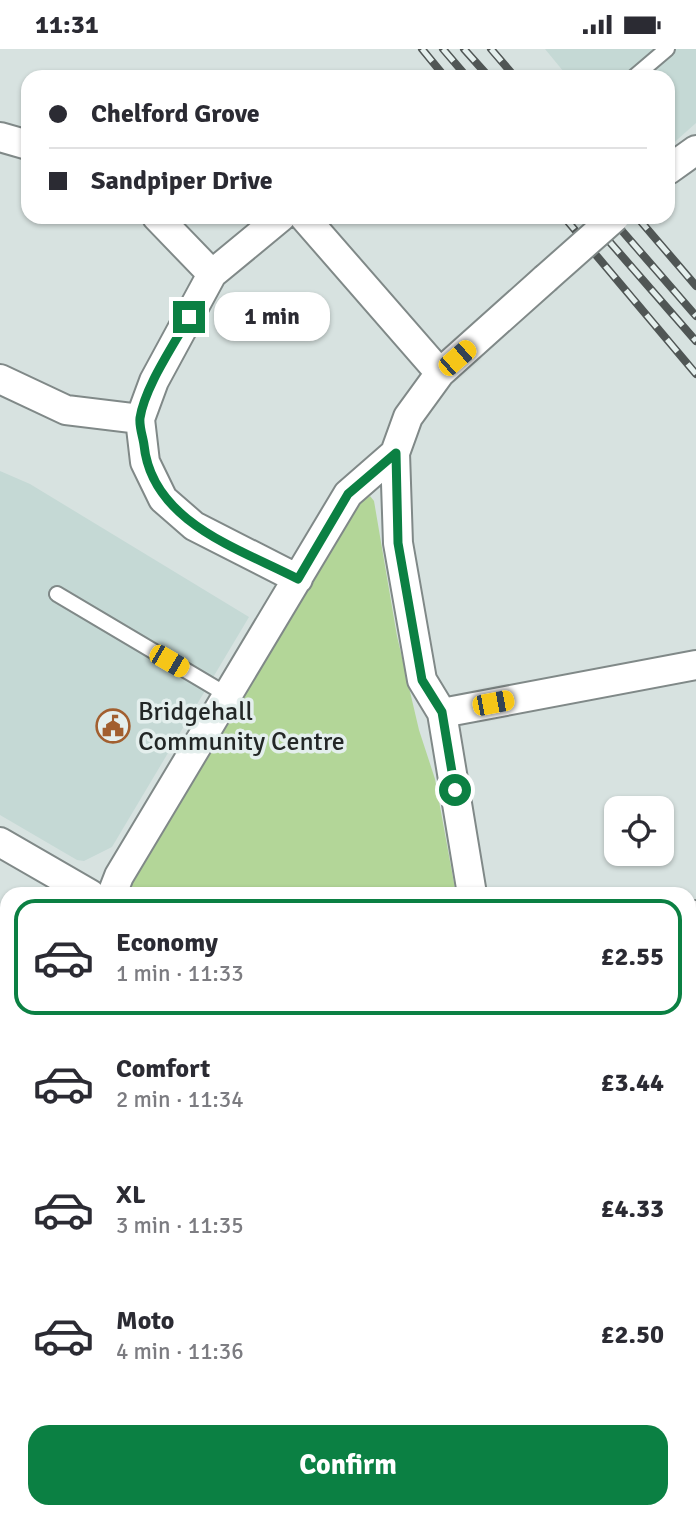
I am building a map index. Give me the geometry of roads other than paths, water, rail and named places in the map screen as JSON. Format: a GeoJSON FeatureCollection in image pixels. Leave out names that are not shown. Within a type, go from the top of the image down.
{"type":"FeatureCollection","features":[{"type":"Feature","properties":{"kind":"street"},"geometry":{"type":"LineString","coordinates":[[0,137],[21,143]]}},
{"type":"Feature","properties":{"kind":"street"},"geometry":{"type":"LineString","coordinates":[[675,165],[696,150]]}},
{"type":"Feature","properties":{"kind":"street"},"geometry":{"type":"LineString","coordinates":[[164,224],[212,274]]}},
{"type":"Feature","properties":{"kind":"street"},"geometry":{"type":"LineString","coordinates":[[273,224],[212,274],[154,381],[140,419],[145,462],[163,499],[194,526],[298,579]]}},
{"type":"Feature","properties":{"kind":"street"},"geometry":{"type":"LineString","coordinates":[[310,224],[440,373]]}},
{"type":"Feature","properties":{"kind":"street"},"geometry":{"type":"LineString","coordinates":[[470,887],[442,712],[422,680],[398,543],[396,453],[408,417],[440,373],[607,224]]}},
{"type":"Feature","properties":{"kind":"street"},"geometry":{"type":"LineString","coordinates":[[0,379],[66,410],[140,419]]}},
{"type":"Feature","properties":{"kind":"street"},"geometry":{"type":"LineString","coordinates":[[115,887],[348,494],[396,453]]}},
{"type":"Feature","properties":{"kind":"street"},"geometry":{"type":"LineString","coordinates":[[442,712],[696,665]]}},
{"type":"Feature","properties":{"kind":"street"},"geometry":{"type":"LineString","coordinates":[[0,842],[78,887]]}},
{"type":"Feature","properties":{"kind":"lane"},"geometry":{"type":"LineString","coordinates":[[642,70],[667,49]]}},
{"type":"Feature","properties":{"kind":"lane"},"geometry":{"type":"LineString","coordinates":[[57,594],[229,696]]}},
{"type":"Feature","properties":{"kind":"railway"},"geometry":{"type":"LineString","coordinates":[[422,49],[439,70]]}},
{"type":"Feature","properties":{"kind":"railway"},"geometry":{"type":"LineString","coordinates":[[443,49],[461,70]]}},
{"type":"Feature","properties":{"kind":"railway"},"geometry":{"type":"LineString","coordinates":[[464,49],[483,70]]}},
{"type":"Feature","properties":{"kind":"railway"},"geometry":{"type":"LineString","coordinates":[[491,49],[509,70]]}},
{"type":"Feature","properties":{"kind":"railway"},"geometry":{"type":"LineString","coordinates":[[570,224],[696,374]]}},
{"type":"Feature","properties":{"kind":"railway"},"geometry":{"type":"LineString","coordinates":[[594,224],[696,341]]}},
{"type":"Feature","properties":{"kind":"railway"},"geometry":{"type":"LineString","coordinates":[[616,224],[696,316]]}},
{"type":"Feature","properties":{"kind":"railway"},"geometry":{"type":"LineString","coordinates":[[643,224],[696,286]]}},
{"type":"Feature","properties":{"kind":"place","name":"Bridgehall Community Centre"},"geometry":{"type":"Point","coordinates":[113,726]}}]}
